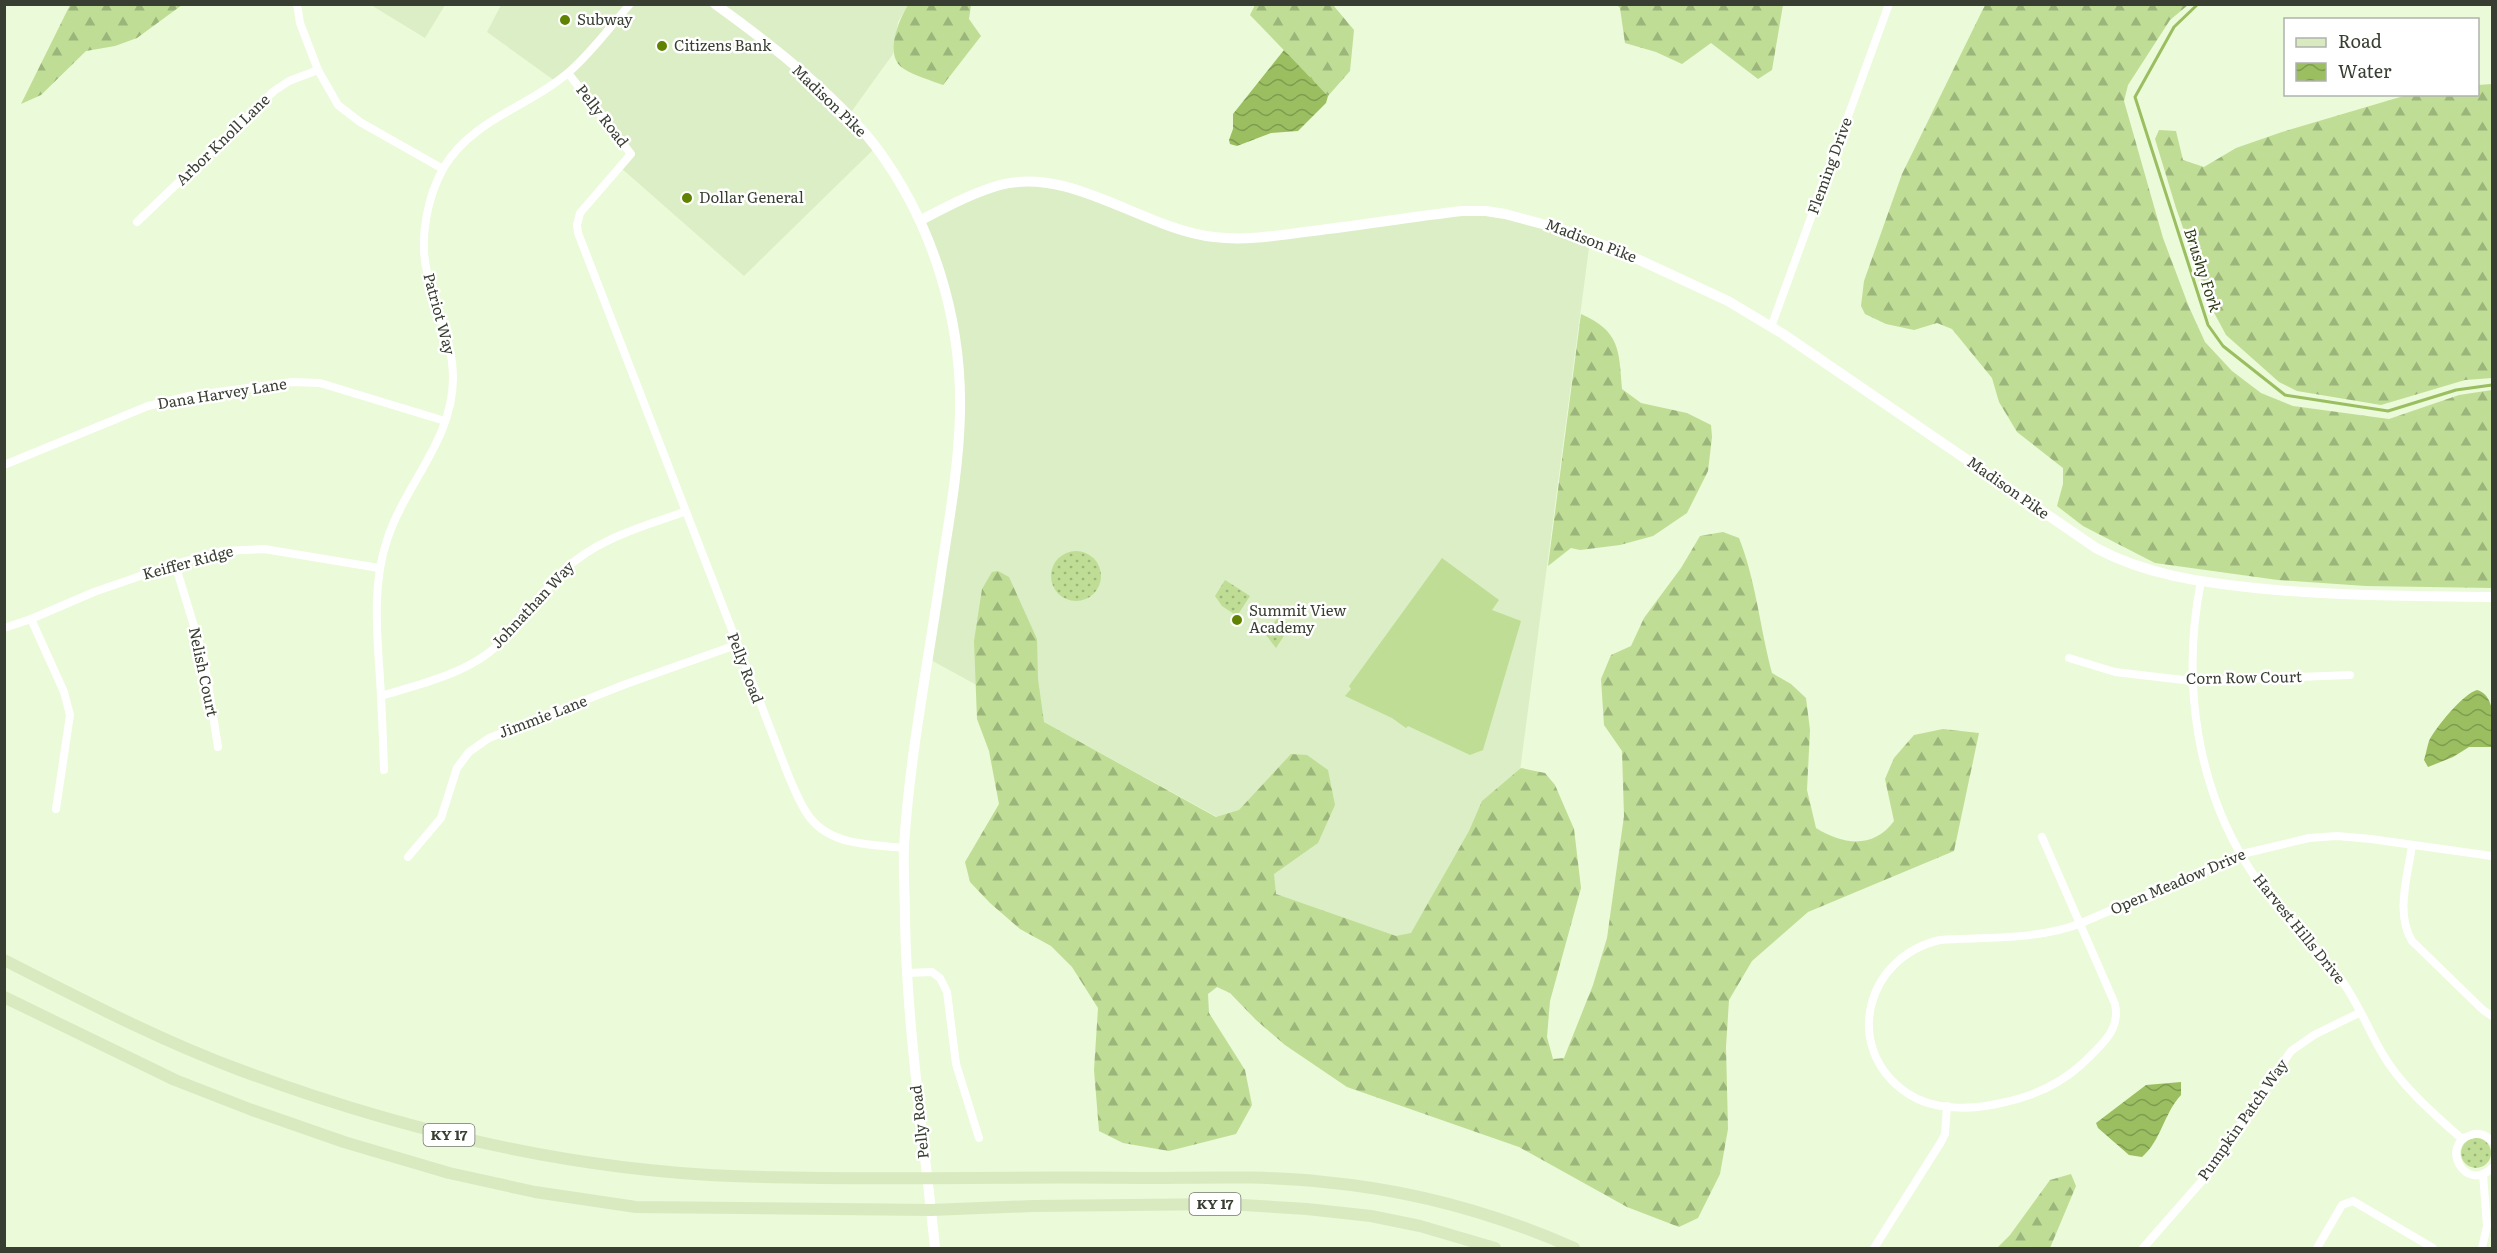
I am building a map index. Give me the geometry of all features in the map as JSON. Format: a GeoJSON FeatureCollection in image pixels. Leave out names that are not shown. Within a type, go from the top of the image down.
{"type":"FeatureCollection","features":[{"type":"Feature","properties":{"kind":"main road","name":"KY 17"},"geometry":{"type":"LineString","coordinates":[[4,960],[110,1014],[238,1069],[340,1104],[479,1144],[566,1161],[730,1176],[1143,1178],[1323,1182],[1369,1188],[1466,1208],[1512,1223],[1574,1248]]}},
{"type":"Feature","properties":{"kind":"main road","name":"KY 17"},"geometry":{"type":"LineString","coordinates":[[4,997],[175,1080],[252,1110],[344,1142],[449,1173],[535,1192],[636,1207],[931,1210],[1033,1206],[1216,1204],[1307,1209],[1371,1216],[1419,1226],[1495,1248]]}},
{"type":"Feature","properties":{"kind":"street"},"geometry":{"type":"LineString","coordinates":[[297,4],[300,23],[318,70],[328,90],[346,112],[443,169]]}},
{"type":"Feature","properties":{"kind":"street","name":"Patriot Way"},"geometry":{"type":"LineString","coordinates":[[384,770],[376,627],[379,568],[394,518],[438,440],[445,421],[452,388],[451,357],[426,271],[425,224],[432,195],[443,169],[464,143],[482,126],[568,73],[630,4]]}},
{"type":"Feature","properties":{"kind":"street","name":"Madison Pike"},"geometry":{"type":"LineString","coordinates":[[715,4],[820,88],[849,115],[876,147],[921,220],[978,193],[1000,185],[1018,182],[1061,185],[1167,226],[1214,237],[1252,238],[1400,218],[1486,210],[1532,219],[1631,256],[1696,284],[1771,327],[2096,548],[2119,560],[2201,581],[2318,593],[2493,597]]}},
{"type":"Feature","properties":{"kind":"street","name":"Fleming Drive"},"geometry":{"type":"LineString","coordinates":[[1771,327],[1889,4]]}},
{"type":"Feature","properties":{"kind":"street","name":"Arbor Knoll Lane"},"geometry":{"type":"LineString","coordinates":[[137,222],[274,91],[289,81],[318,70]]}},
{"type":"Feature","properties":{"kind":"street","name":"Pelly Road"},"geometry":{"type":"LineString","coordinates":[[568,73],[631,154],[580,213],[578,233],[684,512],[789,777],[806,813],[823,832],[848,842],[904,848],[906,973],[925,1178],[931,1210],[934,1248]]}},
{"type":"Feature","properties":{"kind":"street"},"geometry":{"type":"LineString","coordinates":[[904,848],[913,766],[951,512],[960,410],[960,386],[951,312],[921,220]]}},
{"type":"Feature","properties":{"kind":"street","name":"Dana Harvey Lane"},"geometry":{"type":"LineString","coordinates":[[4,465],[148,406],[189,396],[292,382],[330,385],[445,421]]}},
{"type":"Feature","properties":{"kind":"street","name":"Johnathan Way"},"geometry":{"type":"LineString","coordinates":[[381,696],[470,665],[509,635],[561,573],[584,554],[615,537],[684,512]]}},
{"type":"Feature","properties":{"kind":"street","name":"Keiffer Ridge"},"geometry":{"type":"LineString","coordinates":[[4,628],[31,619],[94,591],[222,551],[264,549],[379,568]]}},
{"type":"Feature","properties":{"kind":"street","name":"Nelish Court"},"geometry":{"type":"LineString","coordinates":[[175,564],[204,659],[218,747]]}},
{"type":"Feature","properties":{"kind":"street","name":"Harvest Hills Drive"},"geometry":{"type":"LineString","coordinates":[[2201,581],[2196,607],[2192,681],[2194,716],[2205,765],[2218,805],[2242,854],[2277,907],[2338,975],[2351,994],[2383,1055],[2417,1097],[2462,1139]]}},
{"type":"Feature","properties":{"kind":"street"},"geometry":{"type":"LineString","coordinates":[[31,619],[64,692],[70,715],[56,809]]}},
{"type":"Feature","properties":{"kind":"street","name":"Jimmie Lane"},"geometry":{"type":"LineString","coordinates":[[408,857],[441,818],[457,768],[469,752],[489,738],[626,684],[736,645]]}},
{"type":"Feature","properties":{"kind":"street","name":"Corn Row Court"},"geometry":{"type":"LineString","coordinates":[[2069,658],[2115,672],[2192,681],[2350,675]]}},
{"type":"Feature","properties":{"kind":"street","name":"Open Meadow Drive"},"geometry":{"type":"LineString","coordinates":[[2079,924],[2118,1015],[2109,1035],[2075,1070],[2036,1094],[1990,1106],[1947,1106],[1930,1103],[1909,1095],[1886,1073],[1871,1043],[1869,1015],[1873,998],[1887,971],[1901,957],[1927,943],[1940,940],[2044,933],[2079,924],[2242,854],[2287,842],[2337,836],[2493,856]]}},
{"type":"Feature","properties":{"kind":"street"},"geometry":{"type":"LineString","coordinates":[[2042,837],[2079,924]]}},
{"type":"Feature","properties":{"kind":"street"},"geometry":{"type":"LineString","coordinates":[[2412,845],[2403,905],[2407,933],[2412,941],[2483,1010],[2493,1016]]}},
{"type":"Feature","properties":{"kind":"street"},"geometry":{"type":"LineString","coordinates":[[906,973],[932,972],[940,978],[947,992],[956,1064],[979,1138]]}},
{"type":"Feature","properties":{"kind":"street","name":"Pumpkin Patch Way"},"geometry":{"type":"LineString","coordinates":[[2143,1248],[2208,1174],[2291,1051],[2314,1035],[2359,1013]]}},
{"type":"Feature","properties":{"kind":"street"},"geometry":{"type":"LineString","coordinates":[[1874,1248],[1941,1142],[1945,1134],[1947,1106]]}},
{"type":"Feature","properties":{"kind":"street"},"geometry":{"type":"LineString","coordinates":[[2493,1141],[2480,1134],[2467,1136],[2462,1139],[2456,1152],[2459,1165],[2469,1174],[2483,1174],[2493,1168]]}},
{"type":"Feature","properties":{"kind":"street"},"geometry":{"type":"LineString","coordinates":[[2482,1248],[2487,1226],[2483,1174]]}},
{"type":"Feature","properties":{"kind":"street"},"geometry":{"type":"LineString","coordinates":[[2317,1248],[2342,1205],[2353,1201],[2433,1248]]}},
{"type":"Feature","properties":{"kind":"shaded area"},"geometry":{"type":"Polygon","coordinates":[[[371,5],[445,5],[425,38],[371,5]]]}},
{"type":"Feature","properties":{"kind":"shaded area"},"geometry":{"type":"Polygon","coordinates":[[[501,5],[908,5],[898,22],[893,54],[849,115],[876,147],[744,276],[620,167],[629,157],[568,73],[555,81],[487,32],[501,5]]]}},
{"type":"Feature","properties":{"kind":"shaded area","name":"Summit View Academy"},"geometry":{"type":"Polygon","coordinates":[[[1039,182],[1214,237],[1486,211],[1590,240],[1492,983],[1259,901],[1263,842],[929,659],[959,437],[956,349],[921,221],[1001,185],[1039,182]]]}},
{"type":"Feature","properties":{"kind":"green space"},"geometry":{"type":"Polygon","coordinates":[[[70,4],[182,5],[137,38],[115,46],[86,51],[41,95],[21,104],[70,4]]]}},
{"type":"Feature","properties":{"kind":"green space"},"geometry":{"type":"Polygon","coordinates":[[[908,5],[971,5],[969,19],[981,36],[943,85],[904,69],[894,56],[897,28],[908,5]]]}},
{"type":"Feature","properties":{"kind":"green space"},"geometry":{"type":"Polygon","coordinates":[[[1255,5],[1333,5],[1354,30],[1350,71],[1328,96],[1250,15],[1255,5]]]}},
{"type":"Feature","properties":{"kind":"green space"},"geometry":{"type":"Polygon","coordinates":[[[1617,5],[1783,5],[1772,70],[1758,79],[1711,43],[1682,64],[1656,52],[1625,43],[1620,8],[1617,5]]]}},
{"type":"Feature","properties":{"kind":"green space"},"geometry":{"type":"Polygon","coordinates":[[[1985,5],[2188,5],[2170,20],[2128,85],[2124,101],[2163,238],[2205,342],[2232,371],[2261,393],[2293,406],[2389,419],[2459,395],[2492,390],[2492,588],[2366,586],[2278,580],[2155,563],[2083,526],[2057,506],[2063,484],[2063,468],[2017,432],[1999,402],[1992,378],[1952,329],[1937,323],[1914,330],[1886,324],[1865,314],[1861,306],[1864,281],[1902,174],[1985,5]]]}},
{"type":"Feature","properties":{"kind":"green space"},"geometry":{"type":"Polygon","coordinates":[[[2492,84],[2492,378],[2465,380],[2381,405],[2297,391],[2279,382],[2226,335],[2211,307],[2176,208],[2155,139],[2159,130],[2176,131],[2183,160],[2204,167],[2236,148],[2282,132],[2404,96],[2479,96],[2479,85],[2492,84]]]}},
{"type":"Feature","properties":{"kind":"green space"},"geometry":{"type":"Polygon","coordinates":[[[1581,314],[1603,327],[1615,343],[1620,363],[1622,389],[1641,403],[1687,413],[1711,425],[1708,471],[1687,513],[1653,536],[1620,545],[1580,550],[1571,548],[1548,566],[1581,314]]]}},
{"type":"Feature","properties":{"kind":"green space"},"geometry":{"type":"Polygon","coordinates":[[[1723,532],[1739,538],[1745,554],[1772,673],[1791,684],[1806,698],[1810,730],[1807,790],[1816,828],[1847,841],[1868,840],[1877,836],[1894,821],[1885,779],[1894,758],[1914,735],[1943,729],[1979,733],[1954,851],[1808,912],[1752,961],[1729,1000],[1726,1047],[1728,1129],[1720,1174],[1698,1218],[1679,1227],[1627,1207],[1519,1147],[1347,1087],[1285,1045],[1230,993],[1217,987],[1208,994],[1209,1013],[1245,1070],[1252,1105],[1236,1134],[1169,1151],[1123,1143],[1099,1131],[1094,1070],[1098,1008],[1072,967],[1051,946],[1020,929],[970,882],[965,862],[999,804],[989,751],[977,719],[974,641],[982,589],[992,572],[998,571],[1009,577],[1037,639],[1038,679],[1044,722],[1216,817],[1239,810],[1291,754],[1307,755],[1328,770],[1335,805],[1318,843],[1274,874],[1276,894],[1396,936],[1411,933],[1469,831],[1482,801],[1521,768],[1545,773],[1555,785],[1574,829],[1581,888],[1550,1001],[1547,1037],[1553,1059],[1564,1058],[1593,985],[1607,938],[1624,816],[1622,751],[1604,725],[1601,679],[1611,655],[1631,646],[1644,618],[1681,568],[1700,536],[1723,532]]]}},
{"type":"Feature","properties":{"kind":"green space"},"geometry":{"type":"Polygon","coordinates":[[[1081,551],[1094,558],[1100,566],[1100,586],[1094,594],[1086,600],[1071,601],[1058,594],[1052,586],[1051,571],[1058,558],[1066,552],[1081,551]]]}},
{"type":"Feature","properties":{"kind":"green space"},"geometry":{"type":"Polygon","coordinates":[[[1442,558],[1499,600],[1492,610],[1521,621],[1483,750],[1470,755],[1408,726],[1406,728],[1392,718],[1345,696],[1351,689],[1349,686],[1442,558]]]}},
{"type":"Feature","properties":{"kind":"green space"},"geometry":{"type":"Polygon","coordinates":[[[1225,580],[1250,596],[1237,616],[1222,606],[1215,596],[1225,580]]]}},
{"type":"Feature","properties":{"kind":"green space"},"geometry":{"type":"Polygon","coordinates":[[[1278,617],[1291,625],[1276,648],[1266,635],[1278,617]]]}},
{"type":"Feature","properties":{"kind":"green space"},"geometry":{"type":"Polygon","coordinates":[[[2476,1138],[2487,1142],[2491,1153],[2487,1164],[2476,1168],[2465,1164],[2461,1153],[2465,1142],[2476,1138]]]}},
{"type":"Feature","properties":{"kind":"green space"},"geometry":{"type":"Polygon","coordinates":[[[2071,1174],[2076,1186],[2050,1248],[1997,1248],[2010,1235],[2050,1180],[2071,1174]]]}},
{"type":"Feature","properties":{"kind":"water"},"geometry":{"type":"Polygon","coordinates":[[[1284,50],[1328,96],[1326,103],[1298,131],[1271,133],[1237,146],[1230,144],[1233,114],[1284,50]]]}},
{"type":"Feature","properties":{"kind":"water"},"geometry":{"type":"Polygon","coordinates":[[[2477,690],[2488,698],[2491,705],[2493,721],[2491,747],[2469,747],[2453,757],[2428,767],[2424,760],[2432,735],[2465,697],[2477,690]]]}},
{"type":"Feature","properties":{"kind":"water"},"geometry":{"type":"Polygon","coordinates":[[[2181,1082],[2181,1095],[2170,1110],[2154,1143],[2142,1157],[2129,1155],[2098,1128],[2096,1123],[2146,1085],[2181,1082]]]}},
{"type":"Feature","properties":{"kind":"waterway","name":"Brushy Fork"},"geometry":{"type":"LineString","coordinates":[[2198,4],[2174,27],[2135,97],[2208,325],[2223,346],[2285,395],[2388,411],[2456,390],[2492,385]]}},
{"type":"Feature","properties":{"kind":"place","name":"Subway"},"geometry":{"type":"Point","coordinates":[565,20]}},
{"type":"Feature","properties":{"kind":"place","name":"Citizens Bank"},"geometry":{"type":"Point","coordinates":[662,46]}},
{"type":"Feature","properties":{"kind":"place","name":"Dollar General"},"geometry":{"type":"Point","coordinates":[687,198]}},
{"type":"Feature","properties":{"kind":"place","name":"Summit View Academy"},"geometry":{"type":"Point","coordinates":[1237,620]}}]}
